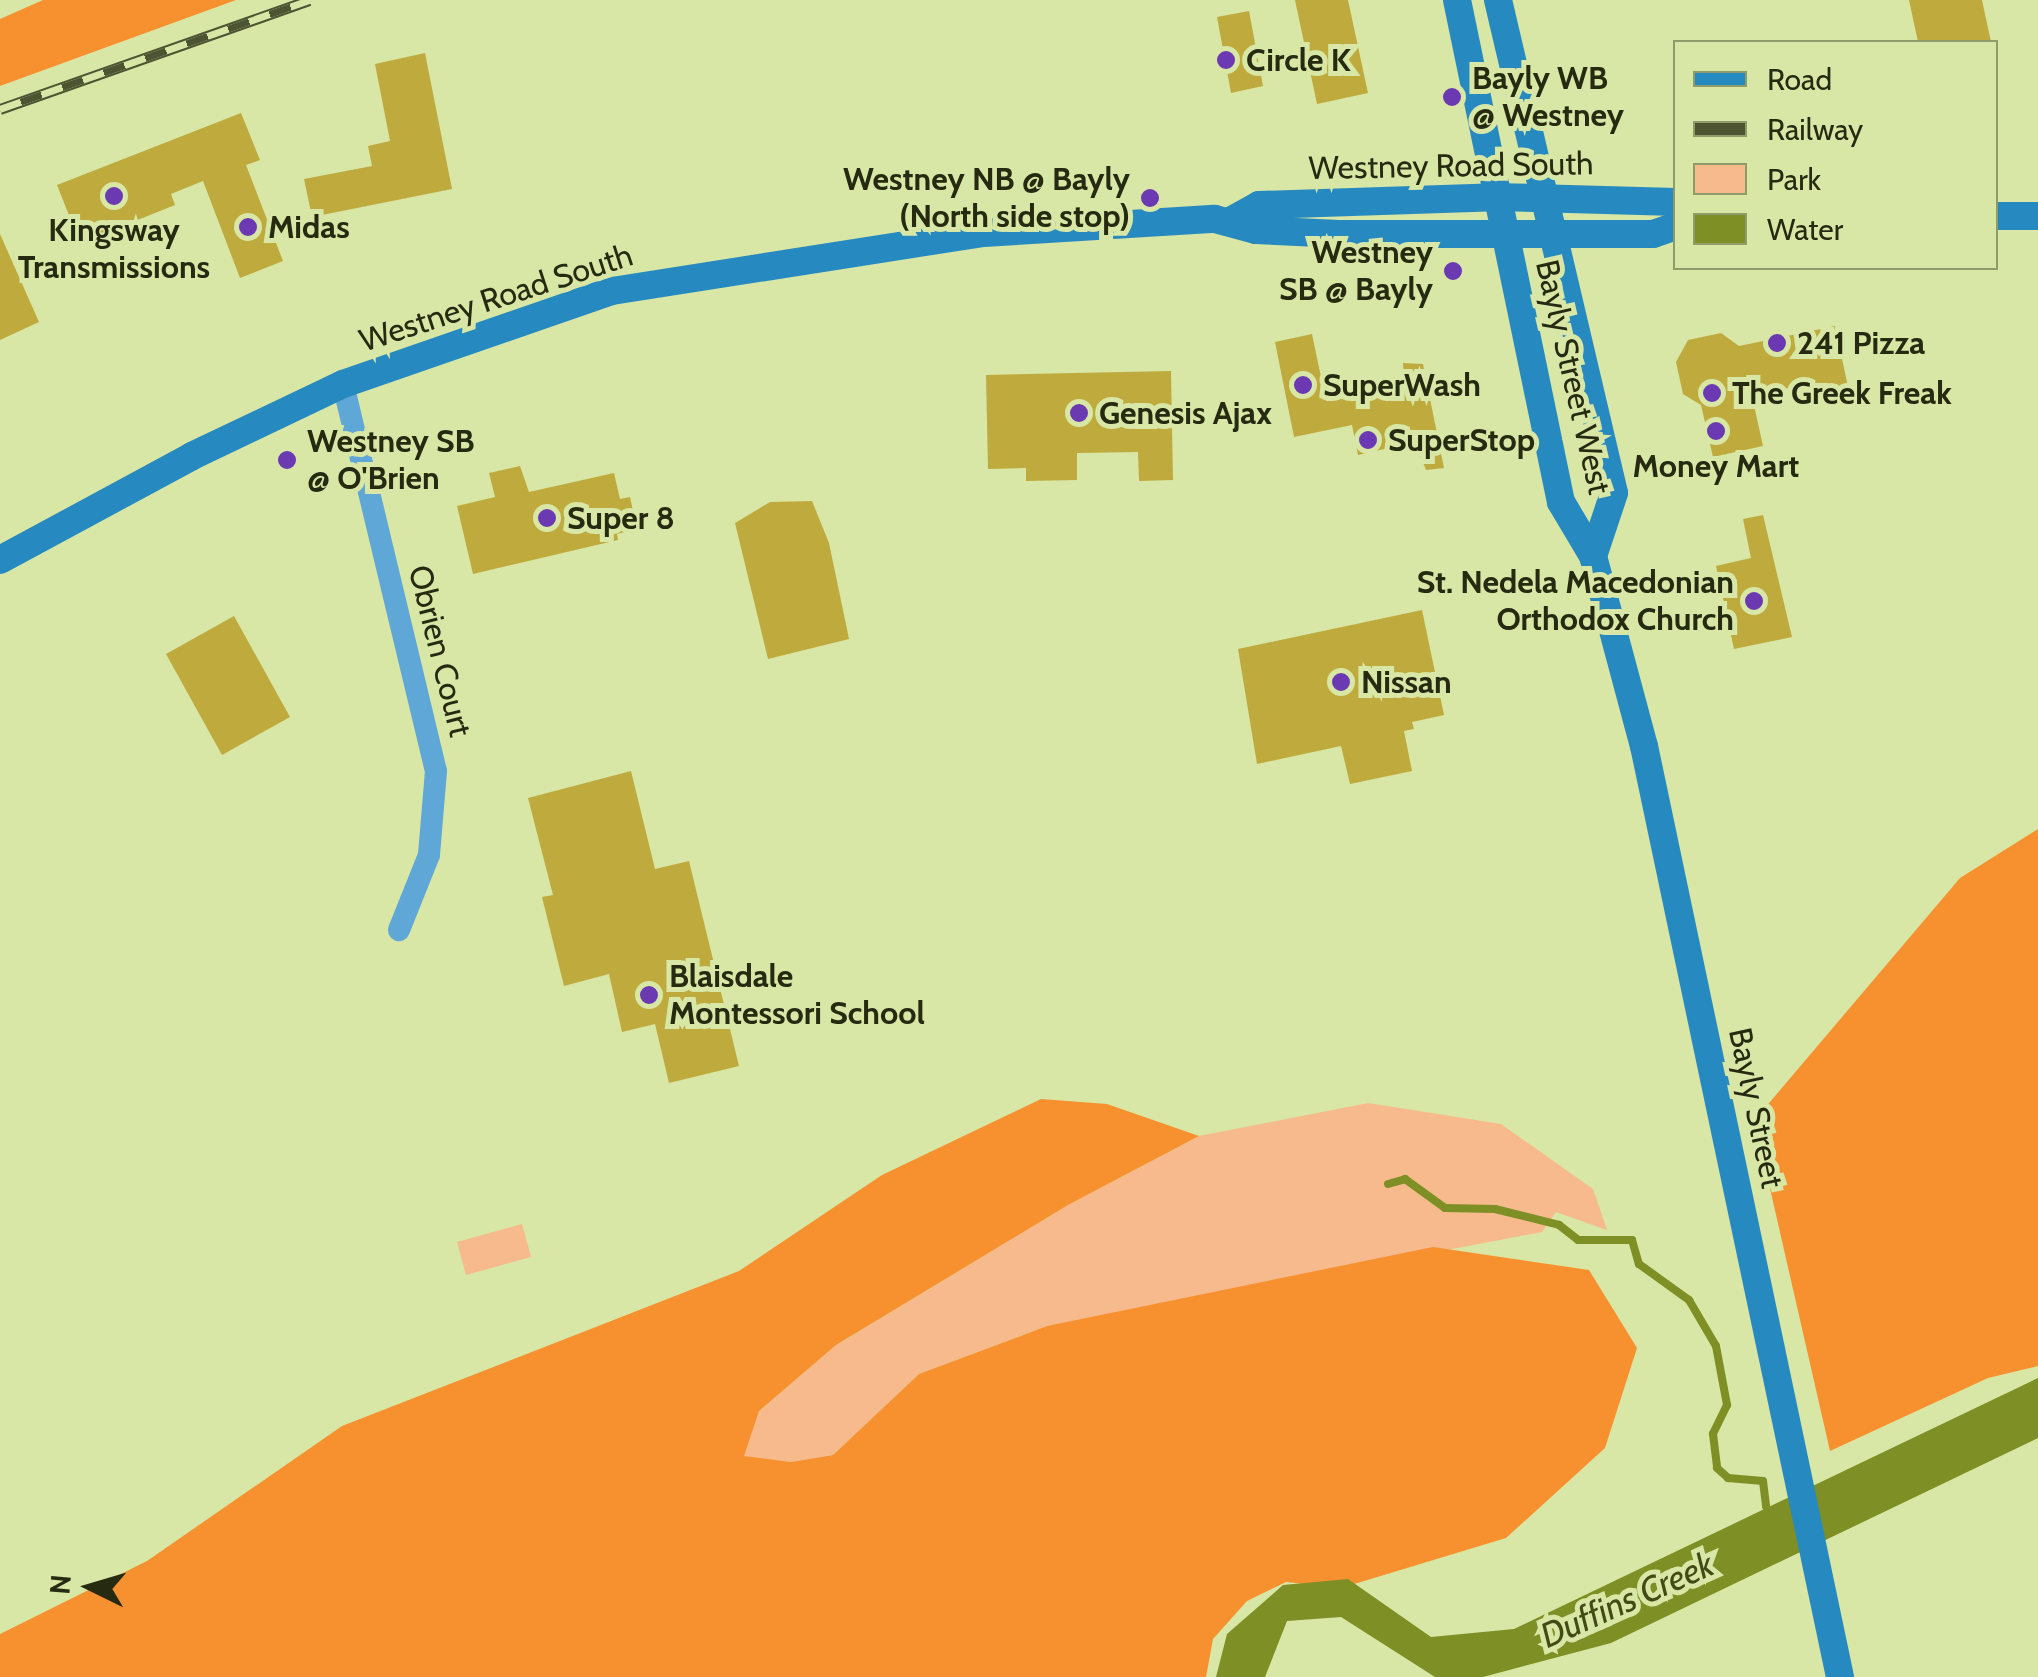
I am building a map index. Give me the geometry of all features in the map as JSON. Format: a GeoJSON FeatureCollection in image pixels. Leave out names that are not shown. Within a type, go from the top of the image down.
{"type":"FeatureCollection","features":[{"type":"Feature","properties":{"kind":"main road","name":"Bayly Street West"},"geometry":{"type":"LineString","coordinates":[[1457,0],[1561,502],[1593,556]]}},
{"type":"Feature","properties":{"kind":"main road","name":"Bayly Street West"},"geometry":{"type":"LineString","coordinates":[[1498,0],[1614,492],[1593,556]]}},
{"type":"Feature","properties":{"kind":"main road","name":"Westney Road South"},"geometry":{"type":"LineString","coordinates":[[1232,220],[1259,205],[1495,197],[1673,202]]}},
{"type":"Feature","properties":{"kind":"main road"},"geometry":{"type":"LineString","coordinates":[[1998,216],[2038,216]]}},
{"type":"Feature","properties":{"kind":"main road","name":"Westney Road South"},"geometry":{"type":"LineString","coordinates":[[0,560],[192,456],[343,384],[612,291],[983,232],[1232,220],[1287,232],[1654,234],[1673,227]]}},
{"type":"Feature","properties":{"kind":"main road","name":"Bayly Street"},"geometry":{"type":"LineString","coordinates":[[1593,556],[1644,746],[1840,1677]]}},
{"type":"Feature","properties":{"kind":"street","name":"Obrien Court"},"geometry":{"type":"LineString","coordinates":[[343,384],[436,771],[429,855],[399,930]]}},
{"type":"Feature","properties":{"kind":"green space"},"geometry":{"type":"Polygon","coordinates":[[[1368,1103],[1501,1124],[1593,1189],[1607,1230],[1556,1212],[1542,1232],[1047,1326],[919,1374],[833,1455],[791,1462],[743,1456],[759,1411],[836,1345],[1068,1205],[1199,1136],[1368,1103]]]}},
{"type":"Feature","properties":{"kind":"green space"},"geometry":{"type":"Polygon","coordinates":[[[522,1224],[531,1257],[466,1275],[457,1242],[522,1224]]]}},
{"type":"Feature","properties":{"kind":"shaded area"},"geometry":{"type":"Polygon","coordinates":[[[43,0],[236,0],[0,86],[0,19],[43,0]]]}},
{"type":"Feature","properties":{"kind":"shaded area"},"geometry":{"type":"Polygon","coordinates":[[[2038,829],[2038,1366],[1988,1378],[1830,1451],[1758,1136],[1764,1109],[1960,878],[2038,829]]]}},
{"type":"Feature","properties":{"kind":"shaded area"},"geometry":{"type":"Polygon","coordinates":[[[1041,1099],[1107,1104],[1199,1136],[1068,1205],[836,1345],[759,1411],[744,1456],[791,1462],[833,1455],[919,1374],[1047,1326],[1433,1247],[1589,1270],[1637,1348],[1605,1448],[1506,1538],[1341,1588],[1286,1582],[1247,1601],[1213,1639],[1206,1677],[0,1677],[0,1634],[147,1561],[342,1426],[739,1271],[882,1175],[1041,1099]]]}},
{"type":"Feature","properties":{"kind":"water","name":"Duffins Creek"},"geometry":{"type":"Polygon","coordinates":[[[2038,1378],[2038,1438],[1611,1643],[1483,1677],[1435,1677],[1341,1617],[1287,1621],[1265,1677],[1216,1677],[1227,1634],[1283,1585],[1348,1579],[1431,1637],[1514,1629],[2038,1378]]]}},
{"type":"Feature","properties":{"kind":"building"},"geometry":{"type":"Polygon","coordinates":[[[1295,0],[1348,0],[1368,93],[1317,104],[1295,0]]]}},
{"type":"Feature","properties":{"kind":"building"},"geometry":{"type":"Polygon","coordinates":[[[1909,0],[1982,0],[1991,40],[1918,40],[1909,0]]]}},
{"type":"Feature","properties":{"kind":"building"},"geometry":{"type":"Polygon","coordinates":[[[1249,11],[1263,86],[1231,93],[1217,17],[1249,11]]]}},
{"type":"Feature","properties":{"kind":"building"},"geometry":{"type":"Polygon","coordinates":[[[425,53],[452,189],[312,217],[304,179],[372,166],[368,146],[390,141],[375,64],[425,53]]]}},
{"type":"Feature","properties":{"kind":"building"},"geometry":{"type":"Polygon","coordinates":[[[241,113],[260,160],[246,165],[283,261],[240,278],[203,181],[171,194],[175,205],[80,243],[57,185],[241,113]]]}},
{"type":"Feature","properties":{"kind":"building"},"geometry":{"type":"Polygon","coordinates":[[[0,234],[39,322],[0,340],[0,234]]]}},
{"type":"Feature","properties":{"kind":"building"},"geometry":{"type":"Polygon","coordinates":[[[1835,326],[1848,387],[1800,397],[1798,386],[1752,396],[1763,446],[1713,457],[1701,405],[1683,394],[1676,362],[1688,340],[1721,333],[1739,346],[1835,326]]]}},
{"type":"Feature","properties":{"kind":"building"},"geometry":{"type":"Polygon","coordinates":[[[1312,334],[1326,401],[1405,391],[1403,363],[1423,364],[1444,468],[1426,470],[1415,442],[1358,455],[1352,425],[1294,437],[1275,342],[1312,334]]]}},
{"type":"Feature","properties":{"kind":"building","name":"Genesis Ajax"},"geometry":{"type":"Polygon","coordinates":[[[1171,371],[1173,480],[1139,481],[1138,452],[1077,453],[1077,480],[1026,481],[1026,468],[988,469],[986,375],[1171,371]]]}},
{"type":"Feature","properties":{"kind":"building","name":"Super 8"},"geometry":{"type":"Polygon","coordinates":[[[520,466],[529,492],[614,473],[620,499],[630,497],[637,529],[617,534],[618,540],[473,574],[457,506],[495,497],[489,473],[520,466]]]}},
{"type":"Feature","properties":{"kind":"building"},"geometry":{"type":"Polygon","coordinates":[[[812,501],[829,543],[849,639],[768,659],[735,523],[770,502],[812,501]]]}},
{"type":"Feature","properties":{"kind":"building","name":"St. Nedela Macedonian Orthodox Church"},"geometry":{"type":"Polygon","coordinates":[[[1763,515],[1792,637],[1734,649],[1716,566],[1751,558],[1743,519],[1763,515]]]}},
{"type":"Feature","properties":{"kind":"building","name":"Nissan"},"geometry":{"type":"Polygon","coordinates":[[[1422,610],[1444,715],[1412,722],[1414,729],[1404,731],[1412,771],[1350,784],[1341,746],[1257,764],[1238,649],[1422,610]]]}},
{"type":"Feature","properties":{"kind":"building"},"geometry":{"type":"Polygon","coordinates":[[[234,616],[290,717],[222,755],[166,654],[234,616]]]}},
{"type":"Feature","properties":{"kind":"building"},"geometry":{"type":"Polygon","coordinates":[[[631,771],[655,869],[689,861],[739,1066],[669,1083],[655,1024],[622,1032],[609,974],[564,986],[542,897],[553,895],[528,798],[631,771]]]}},
{"type":"Feature","properties":{"kind":"waterway"},"geometry":{"type":"LineString","coordinates":[[1388,1184],[1405,1179],[1445,1208],[1495,1209],[1559,1225],[1578,1240],[1632,1240],[1639,1264],[1689,1300],[1716,1346],[1727,1405],[1713,1434],[1717,1468],[1728,1478],[1763,1481],[1766,1507]]}},
{"type":"Feature","properties":{"kind":"railway"},"geometry":{"type":"LineString","coordinates":[[0,109],[309,0]]}},
{"type":"Feature","properties":{"kind":"place","name":"Circle K"},"geometry":{"type":"Point","coordinates":[1226,60]}},
{"type":"Feature","properties":{"kind":"place","name":"Bayly WB @ Westney"},"geometry":{"type":"Point","coordinates":[1452,97]}},
{"type":"Feature","properties":{"kind":"place","name":"Kingsway Transmissions"},"geometry":{"type":"Point","coordinates":[114,196]}},
{"type":"Feature","properties":{"kind":"place","name":"Westney NB @ Bayly (North side stop)"},"geometry":{"type":"Point","coordinates":[1150,198]}},
{"type":"Feature","properties":{"kind":"place","name":"Midas"},"geometry":{"type":"Point","coordinates":[248,227]}},
{"type":"Feature","properties":{"kind":"place","name":"Westney SB @ Bayly"},"geometry":{"type":"Point","coordinates":[1453,271]}},
{"type":"Feature","properties":{"kind":"place","name":"241 Pizza"},"geometry":{"type":"Point","coordinates":[1777,343]}},
{"type":"Feature","properties":{"kind":"place","name":"SuperWash"},"geometry":{"type":"Point","coordinates":[1303,385]}},
{"type":"Feature","properties":{"kind":"place","name":"The Greek Freak"},"geometry":{"type":"Point","coordinates":[1712,393]}},
{"type":"Feature","properties":{"kind":"place","name":"Genesis Ajax"},"geometry":{"type":"Point","coordinates":[1079,413]}},
{"type":"Feature","properties":{"kind":"place","name":"Money Mart"},"geometry":{"type":"Point","coordinates":[1716,431]}},
{"type":"Feature","properties":{"kind":"place","name":"SuperStop"},"geometry":{"type":"Point","coordinates":[1368,440]}},
{"type":"Feature","properties":{"kind":"place","name":"Westney SB @ O'Brien"},"geometry":{"type":"Point","coordinates":[287,460]}},
{"type":"Feature","properties":{"kind":"place","name":"Super 8"},"geometry":{"type":"Point","coordinates":[547,518]}},
{"type":"Feature","properties":{"kind":"place","name":"St. Nedela Macedonian Orthodox Church"},"geometry":{"type":"Point","coordinates":[1754,601]}},
{"type":"Feature","properties":{"kind":"place","name":"Nissan"},"geometry":{"type":"Point","coordinates":[1341,682]}},
{"type":"Feature","properties":{"kind":"place","name":"Blaisdale Montessori School"},"geometry":{"type":"Point","coordinates":[649,995]}}]}
